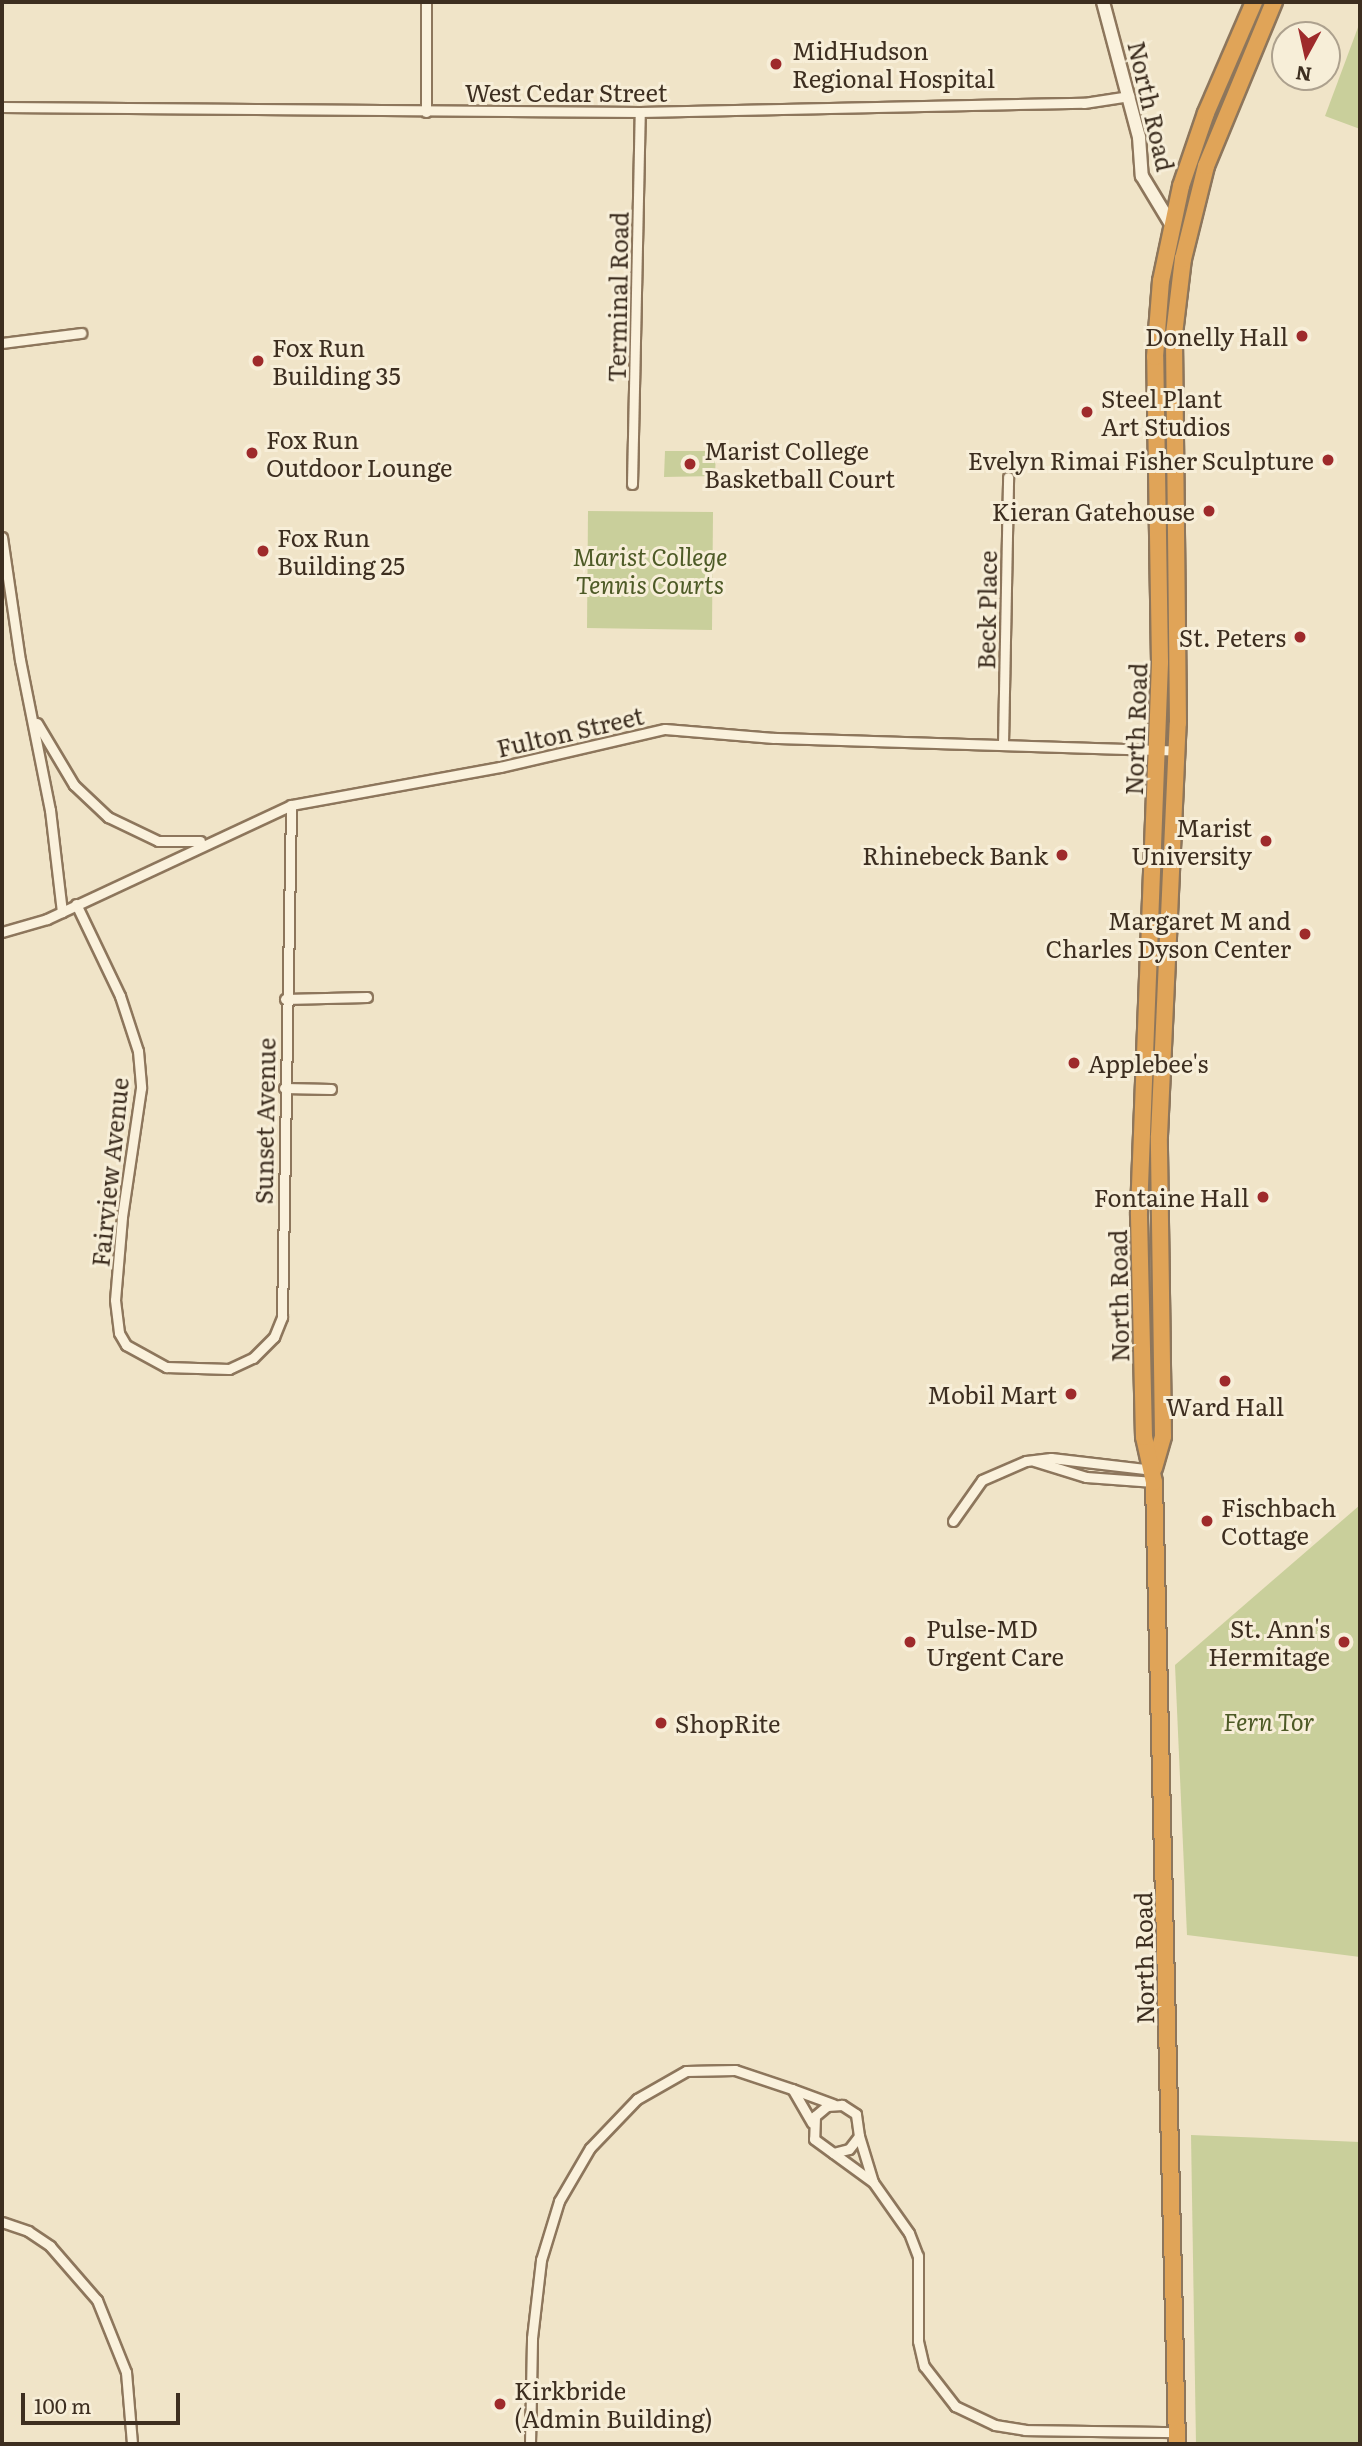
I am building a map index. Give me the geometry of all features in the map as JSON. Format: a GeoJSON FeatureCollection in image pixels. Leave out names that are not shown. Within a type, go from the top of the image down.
{"type":"FeatureCollection","features":[{"type":"Feature","properties":{"kind":"highway"},"geometry":{"type":"LineString","coordinates":[[1171,224],[1202,122],[1254,2]]}},
{"type":"Feature","properties":{"kind":"highway","name":"North Road"},"geometry":{"type":"LineString","coordinates":[[1154,1476],[1163,1436],[1159,1127],[1177,751],[1173,354],[1187,240],[1216,138],[1274,2]]}},
{"type":"Feature","properties":{"kind":"highway","name":"North Road"},"geometry":{"type":"LineString","coordinates":[[1171,224],[1155,357],[1157,750],[1139,1191],[1144,1437],[1154,1476],[1177,2438]]}},
{"type":"Feature","properties":{"kind":"street"},"geometry":{"type":"LineString","coordinates":[[426,2],[426,112]]}},
{"type":"Feature","properties":{"kind":"street","name":"North Road"},"geometry":{"type":"LineString","coordinates":[[1103,2],[1130,98],[1146,183],[1171,224]]}},
{"type":"Feature","properties":{"kind":"street","name":"West Cedar Street"},"geometry":{"type":"LineString","coordinates":[[2,107],[359,107],[426,112],[640,112],[1098,103],[1130,98]]}},
{"type":"Feature","properties":{"kind":"street","name":"Terminal Road"},"geometry":{"type":"LineString","coordinates":[[632,484],[640,112]]}},
{"type":"Feature","properties":{"kind":"street"},"geometry":{"type":"LineString","coordinates":[[2,344],[81,333]]}},
{"type":"Feature","properties":{"kind":"street","name":"Beck Place"},"geometry":{"type":"LineString","coordinates":[[1003,744],[1008,477]]}},
{"type":"Feature","properties":{"kind":"street"},"geometry":{"type":"LineString","coordinates":[[2,537],[26,694],[45,780],[62,912]]}},
{"type":"Feature","properties":{"kind":"street"},"geometry":{"type":"LineString","coordinates":[[26,694],[63,771],[108,817],[169,843],[218,835]]}},
{"type":"Feature","properties":{"kind":"street","name":"Fulton Street"},"geometry":{"type":"LineString","coordinates":[[2,932],[62,912],[218,835],[290,805],[480,772],[677,728],[764,738],[1177,751]]}},
{"type":"Feature","properties":{"kind":"street","name":"Sunset Avenue"},"geometry":{"type":"LineString","coordinates":[[187,1370],[229,1369],[253,1358],[274,1337],[282,1317],[290,805]]}},
{"type":"Feature","properties":{"kind":"street","name":"Fairview Avenue"},"geometry":{"type":"LineString","coordinates":[[76,904],[120,996],[139,1063],[141,1088],[115,1300],[118,1333],[147,1359],[187,1370]]}},
{"type":"Feature","properties":{"kind":"street"},"geometry":{"type":"LineString","coordinates":[[285,999],[368,997]]}},
{"type":"Feature","properties":{"kind":"street"},"geometry":{"type":"LineString","coordinates":[[284,1088],[331,1089]]}},
{"type":"Feature","properties":{"kind":"street"},"geometry":{"type":"LineString","coordinates":[[953,1521],[982,1480],[1009,1465],[1051,1458],[1154,1476]]}},
{"type":"Feature","properties":{"kind":"street"},"geometry":{"type":"LineString","coordinates":[[530,2444],[534,2316],[541,2260],[559,2201],[590,2148],[637,2099],[686,2071],[735,2070],[856,2114],[859,2136],[873,2182],[909,2233],[918,2256],[918,2341],[924,2367],[955,2406],[984,2421],[1025,2430],[1177,2438]]}},
{"type":"Feature","properties":{"kind":"street"},"geometry":{"type":"LineString","coordinates":[[792,2089],[812,2124],[814,2139],[873,2182]]}},
{"type":"Feature","properties":{"kind":"street"},"geometry":{"type":"LineString","coordinates":[[812,2124],[820,2110],[834,2104]]}},
{"type":"Feature","properties":{"kind":"street"},"geometry":{"type":"LineString","coordinates":[[832,2153],[849,2149],[859,2136]]}},
{"type":"Feature","properties":{"kind":"street"},"geometry":{"type":"LineString","coordinates":[[2,2222],[28,2231],[50,2246],[97,2300],[127,2372],[132,2444]]}},
{"type":"Feature","properties":{"kind":"green space"},"geometry":{"type":"Polygon","coordinates":[[[1360,22],[1360,129],[1325,116],[1334,91],[1341,91],[1341,73],[1360,22]]]}},
{"type":"Feature","properties":{"kind":"green space","name":"Marist College Basketball Court"},"geometry":{"type":"Polygon","coordinates":[[[665,451],[716,451],[715,476],[664,477],[665,451]]]}},
{"type":"Feature","properties":{"kind":"green space","name":"Marist College Tennis Courts"},"geometry":{"type":"Polygon","coordinates":[[[588,511],[713,512],[712,630],[587,628],[588,511]]]}},
{"type":"Feature","properties":{"kind":"green space","name":"Fern Tor"},"geometry":{"type":"Polygon","coordinates":[[[1360,1505],[1360,1957],[1187,1935],[1175,1665],[1360,1505]]]}},
{"type":"Feature","properties":{"kind":"green space"},"geometry":{"type":"Polygon","coordinates":[[[1191,2135],[1360,2142],[1360,2444],[1196,2444],[1191,2135]]]}},
{"type":"Feature","properties":{"kind":"place","name":"MidHudson Regional Hospital"},"geometry":{"type":"Point","coordinates":[776,64]}},
{"type":"Feature","properties":{"kind":"place","name":"Donelly Hall"},"geometry":{"type":"Point","coordinates":[1302,336]}},
{"type":"Feature","properties":{"kind":"place","name":"Fox Run Building 35"},"geometry":{"type":"Point","coordinates":[258,361]}},
{"type":"Feature","properties":{"kind":"place","name":"Steel Plant Art Studios"},"geometry":{"type":"Point","coordinates":[1087,412]}},
{"type":"Feature","properties":{"kind":"place","name":"Fox Run Outdoor Lounge"},"geometry":{"type":"Point","coordinates":[252,453]}},
{"type":"Feature","properties":{"kind":"place","name":"Evelyn Rimai Fisher Sculpture"},"geometry":{"type":"Point","coordinates":[1328,460]}},
{"type":"Feature","properties":{"kind":"place","name":"Marist College Basketball Court"},"geometry":{"type":"Point","coordinates":[690,464]}},
{"type":"Feature","properties":{"kind":"place","name":"Kieran Gatehouse"},"geometry":{"type":"Point","coordinates":[1209,511]}},
{"type":"Feature","properties":{"kind":"place","name":"Fox Run Building 25"},"geometry":{"type":"Point","coordinates":[263,551]}},
{"type":"Feature","properties":{"kind":"place","name":"St. Peters"},"geometry":{"type":"Point","coordinates":[1300,637]}},
{"type":"Feature","properties":{"kind":"place","name":"Marist University"},"geometry":{"type":"Point","coordinates":[1266,841]}},
{"type":"Feature","properties":{"kind":"place","name":"Rhinebeck Bank"},"geometry":{"type":"Point","coordinates":[1062,855]}},
{"type":"Feature","properties":{"kind":"place","name":"Margaret M and Charles Dyson Center"},"geometry":{"type":"Point","coordinates":[1305,934]}},
{"type":"Feature","properties":{"kind":"place","name":"Applebee's"},"geometry":{"type":"Point","coordinates":[1074,1063]}},
{"type":"Feature","properties":{"kind":"place","name":"Fontaine Hall"},"geometry":{"type":"Point","coordinates":[1263,1197]}},
{"type":"Feature","properties":{"kind":"place","name":"Ward Hall"},"geometry":{"type":"Point","coordinates":[1225,1381]}},
{"type":"Feature","properties":{"kind":"place","name":"Mobil Mart"},"geometry":{"type":"Point","coordinates":[1071,1394]}},
{"type":"Feature","properties":{"kind":"place","name":"Fischbach Cottage"},"geometry":{"type":"Point","coordinates":[1207,1521]}},
{"type":"Feature","properties":{"kind":"place","name":"Pulse-MD Urgent Care"},"geometry":{"type":"Point","coordinates":[910,1642]}},
{"type":"Feature","properties":{"kind":"place","name":"St. Ann's Hermitage"},"geometry":{"type":"Point","coordinates":[1344,1642]}},
{"type":"Feature","properties":{"kind":"place","name":"ShopRite"},"geometry":{"type":"Point","coordinates":[661,1723]}},
{"type":"Feature","properties":{"kind":"place","name":"Kirkbride (Admin Building)"},"geometry":{"type":"Point","coordinates":[500,2404]}}]}
